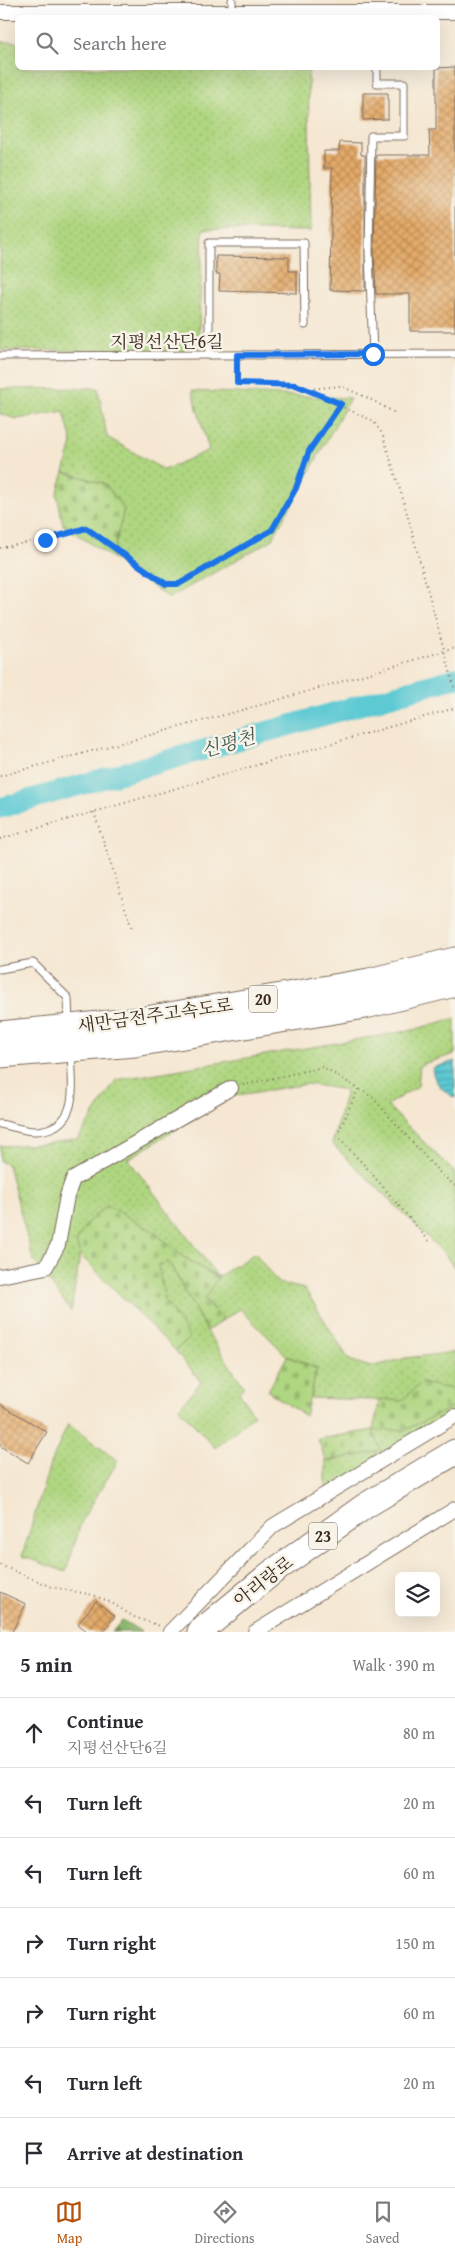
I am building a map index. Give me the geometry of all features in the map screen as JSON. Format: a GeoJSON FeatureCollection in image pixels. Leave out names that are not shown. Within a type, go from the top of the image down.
{"type":"FeatureCollection","features":[{"type":"Feature","properties":{"kind":"highway","name":"새만금전주고속도로"},"geometry":{"type":"LineString","coordinates":[[0,1056],[140,1020],[369,981],[455,960]]}},
{"type":"Feature","properties":{"kind":"highway","name":"새만금전주고속도로"},"geometry":{"type":"LineString","coordinates":[[0,1034],[135,1044],[365,1006],[455,984]]}},
{"type":"Feature","properties":{"kind":"highway","name":"아리랑로"},"geometry":{"type":"LineString","coordinates":[[200,1632],[278,1568],[365,1506],[455,1452]]}},
{"type":"Feature","properties":{"kind":"highway","name":"아리랑로"},"geometry":{"type":"LineString","coordinates":[[222,1632],[343,1540],[455,1468]]}},
{"type":"Feature","properties":{"kind":"street"},"geometry":{"type":"LineString","coordinates":[[0,12],[232,6],[376,15],[455,12]]}},
{"type":"Feature","properties":{"kind":"street"},"geometry":{"type":"LineString","coordinates":[[0,1276],[46,1267],[58,1245],[67,1196],[73,1179],[231,1088]]}},
{"type":"Feature","properties":{"kind":"street"},"geometry":{"type":"LineString","coordinates":[[171,1631],[273,1526],[455,1416]]}},
{"type":"Feature","properties":{"kind":"street"},"geometry":{"type":"LineString","coordinates":[[254,1632],[455,1509]]}},
{"type":"Feature","properties":{"kind":"lane"},"geometry":{"type":"LineString","coordinates":[[373,354],[369,252],[371,136],[404,136],[404,83],[377,83],[376,70]]}},
{"type":"Feature","properties":{"kind":"lane"},"geometry":{"type":"LineString","coordinates":[[209,355],[209,243],[304,243],[305,325]]}},
{"type":"Feature","properties":{"kind":"lane","name":"지평선산단6길"},"geometry":{"type":"LineString","coordinates":[[0,356],[455,354]]}},
{"type":"Feature","properties":{"kind":"lane"},"geometry":{"type":"LineString","coordinates":[[0,969],[33,963],[68,998],[73,1098],[68,1115],[54,1128],[33,1131],[0,1124]]}},
{"type":"Feature","properties":{"kind":"path"},"geometry":{"type":"LineString","coordinates":[[237,355],[237,383],[296,385],[373,420],[382,433],[403,499],[455,690]]}},
{"type":"Feature","properties":{"kind":"path"},"geometry":{"type":"LineString","coordinates":[[306,390],[342,386],[395,413]]}},
{"type":"Feature","properties":{"kind":"path"},"geometry":{"type":"LineString","coordinates":[[0,548],[45,540],[86,528],[166,584],[179,584],[272,530],[296,488],[309,451],[341,404]]}},
{"type":"Feature","properties":{"kind":"path"},"geometry":{"type":"LineString","coordinates":[[0,776],[268,703],[455,648]]}},
{"type":"Feature","properties":{"kind":"path"},"geometry":{"type":"LineString","coordinates":[[0,839],[455,708]]}},
{"type":"Feature","properties":{"kind":"path"},"geometry":{"type":"LineString","coordinates":[[94,812],[132,929]]}},
{"type":"Feature","properties":{"kind":"path"},"geometry":{"type":"LineString","coordinates":[[231,1088],[323,1067],[372,1098],[439,1172],[455,1186]]}},
{"type":"Feature","properties":{"kind":"path"},"geometry":{"type":"LineString","coordinates":[[358,1089],[337,1136],[429,1241]]}},
{"type":"Feature","properties":{"kind":"path"},"geometry":{"type":"LineString","coordinates":[[0,1564],[52,1587],[93,1595],[110,1602],[134,1617],[171,1631]]}},
{"type":"Feature","properties":{"kind":"green space"},"geometry":{"type":"Polygon","coordinates":[[[0,42],[15,42],[15,70],[308,70],[311,231],[203,229],[198,352],[0,350],[0,42]]]}},
{"type":"Feature","properties":{"kind":"green space"},"geometry":{"type":"Polygon","coordinates":[[[98,388],[107,437],[164,470],[209,450],[192,391],[350,398],[272,540],[169,598],[112,558],[124,509],[105,484],[64,472],[72,443],[64,411],[17,419],[0,414],[0,389],[98,388]]]}},
{"type":"Feature","properties":{"kind":"green space"},"geometry":{"type":"Polygon","coordinates":[[[64,472],[105,484],[124,509],[112,558],[63,525],[57,494],[64,472]]]}},
{"type":"Feature","properties":{"kind":"green space"},"geometry":{"type":"Polygon","coordinates":[[[455,1018],[455,1054],[420,1065],[418,1086],[387,1105],[455,1173],[455,1269],[444,1253],[332,1144],[346,1090],[308,1084],[231,1096],[128,1159],[218,1277],[183,1257],[154,1232],[76,1242],[80,1255],[71,1311],[33,1260],[8,1165],[0,1161],[0,1146],[43,1144],[78,1139],[116,1080],[413,1030],[455,1018]]]}},
{"type":"Feature","properties":{"kind":"green space"},"geometry":{"type":"Polygon","coordinates":[[[107,1205],[154,1232],[183,1257],[218,1278],[204,1299],[223,1320],[207,1331],[169,1262],[158,1265],[165,1301],[190,1338],[175,1350],[80,1255],[76,1242],[88,1222],[107,1205]]]}},
{"type":"Feature","properties":{"kind":"green space"},"geometry":{"type":"Polygon","coordinates":[[[255,1253],[278,1283],[305,1289],[349,1360],[371,1367],[406,1358],[455,1352],[455,1393],[452,1389],[401,1401],[310,1398],[317,1368],[287,1356],[240,1309],[223,1320],[204,1298],[218,1277],[255,1253]]]}},
{"type":"Feature","properties":{"kind":"green space"},"geometry":{"type":"Polygon","coordinates":[[[168,1261],[207,1331],[244,1387],[239,1392],[254,1415],[215,1448],[179,1408],[201,1382],[175,1350],[190,1338],[165,1301],[158,1266],[168,1261]]]}},
{"type":"Feature","properties":{"kind":"green space"},"geometry":{"type":"Polygon","coordinates":[[[287,1356],[317,1369],[305,1416],[268,1391],[287,1356]]]}},
{"type":"Feature","properties":{"kind":"green space"},"geometry":{"type":"Polygon","coordinates":[[[421,1383],[453,1389],[455,1393],[455,1406],[405,1430],[373,1430],[380,1399],[401,1401],[421,1383]]]}},
{"type":"Feature","properties":{"kind":"green space"},"geometry":{"type":"Polygon","coordinates":[[[455,1406],[455,1414],[326,1490],[326,1461],[380,1451],[373,1430],[405,1429],[455,1406]]]}},
{"type":"Feature","properties":{"kind":"green space"},"geometry":{"type":"Polygon","coordinates":[[[68,1424],[118,1461],[82,1520],[66,1572],[22,1556],[49,1468],[68,1424]]]}},
{"type":"Feature","properties":{"kind":"green space"},"geometry":{"type":"Polygon","coordinates":[[[373,1430],[381,1451],[326,1461],[318,1439],[373,1430]]]}},
{"type":"Feature","properties":{"kind":"green space"},"geometry":{"type":"Polygon","coordinates":[[[122,1620],[142,1632],[112,1632],[122,1620]]]}},
{"type":"Feature","properties":{"kind":"water"},"geometry":{"type":"Polygon","coordinates":[[[455,1061],[455,1098],[439,1086],[432,1068],[455,1061]]]}},
{"type":"Feature","properties":{"kind":"building"},"geometry":{"type":"Polygon","coordinates":[[[455,67],[455,331],[410,331],[410,294],[376,294],[374,252],[376,155],[430,155],[429,130],[436,130],[436,70],[440,70],[440,68],[455,67]]]}},
{"type":"Feature","properties":{"kind":"building"},"geometry":{"type":"Polygon","coordinates":[[[363,93],[388,93],[388,119],[363,120],[363,93]]]}},
{"type":"Feature","properties":{"kind":"building"},"geometry":{"type":"Polygon","coordinates":[[[340,142],[361,143],[361,155],[365,155],[365,291],[330,290],[332,168],[324,168],[324,151],[339,151],[340,142]]]}},
{"type":"Feature","properties":{"kind":"building"},"geometry":{"type":"Polygon","coordinates":[[[216,256],[289,257],[289,271],[297,271],[297,293],[219,291],[220,274],[216,274],[216,256]]]}},
{"type":"Feature","properties":{"kind":"building"},"geometry":{"type":"Polygon","coordinates":[[[0,1404],[47,1432],[28,1463],[0,1446],[0,1404]]]}},
{"type":"Feature","properties":{"kind":"building"},"geometry":{"type":"Polygon","coordinates":[[[0,1592],[26,1604],[12,1632],[0,1632],[0,1592]]]}},
{"type":"Feature","properties":{"kind":"building"},"geometry":{"type":"Polygon","coordinates":[[[96,1601],[115,1616],[103,1632],[88,1632],[78,1624],[96,1601]]]}},
{"type":"Feature","properties":{"kind":"waterway","name":"신평천"},"geometry":{"type":"LineString","coordinates":[[0,808],[455,678]]}},
{"type":"Feature","properties":{"kind":"route"},"geometry":{"type":"LineString","coordinates":[[45,540],[86,528],[166,584],[179,584],[248,545],[272,530],[296,488],[309,451],[341,404],[296,385],[237,383],[237,355],[373,354]]}}]}
